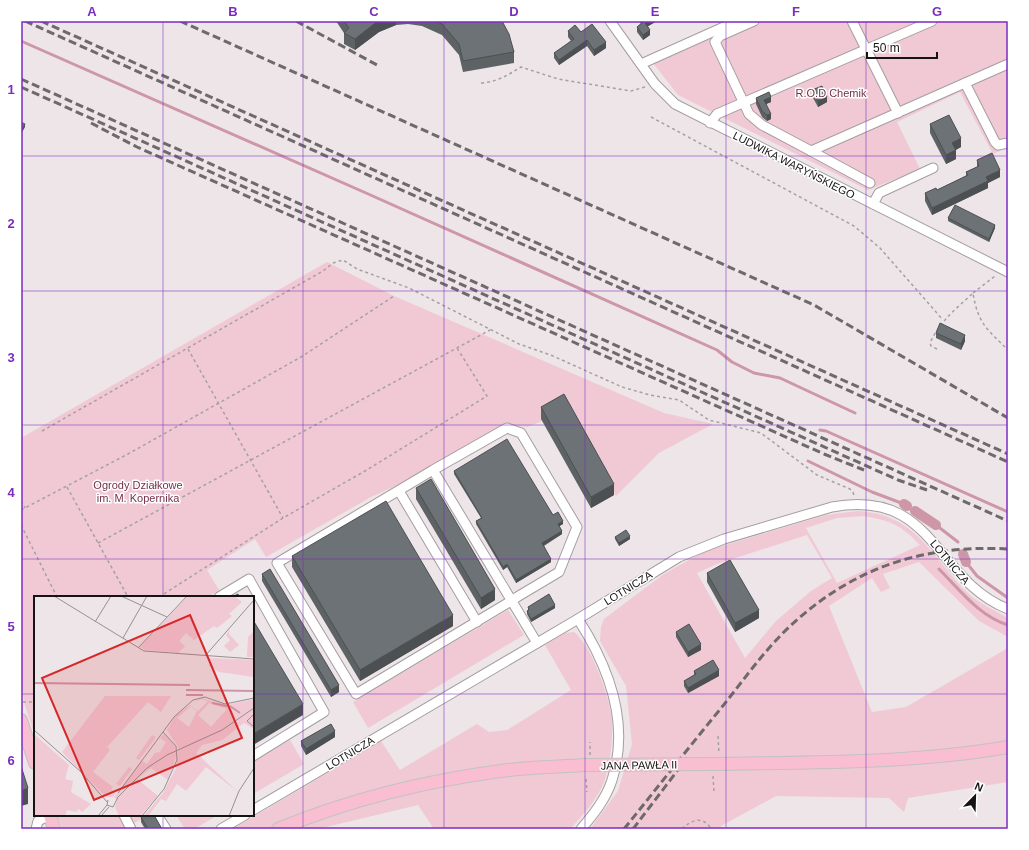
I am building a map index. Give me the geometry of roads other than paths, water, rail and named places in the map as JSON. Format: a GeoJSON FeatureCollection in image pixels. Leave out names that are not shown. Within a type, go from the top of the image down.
{"type":"FeatureCollection","features":[{"type":"Feature","properties":{"kind":"main road"},"geometry":{"type":"LineString","coordinates":[[21,720],[34,759]]}},
{"type":"Feature","properties":{"kind":"main road","name":"JANA PAWŁA II"},"geometry":{"type":"LineString","coordinates":[[278,829],[344,804],[446,780],[502,771],[588,761],[710,764],[873,760],[931,757],[1008,747]]}},
{"type":"Feature","properties":{"kind":"main road"},"geometry":{"type":"LineString","coordinates":[[50,816],[54,829]]}},
{"type":"Feature","properties":{"kind":"street","name":"LUDWIKA WARYŃSKIEGO"},"geometry":{"type":"LineString","coordinates":[[610,21],[655,84],[675,104],[710,124],[1004,270]]}},
{"type":"Feature","properties":{"kind":"street"},"geometry":{"type":"LineString","coordinates":[[641,64],[737,21]]}},
{"type":"Feature","properties":{"kind":"street"},"geometry":{"type":"LineString","coordinates":[[754,21],[720,36],[715,42],[749,114],[762,126],[870,183]]}},
{"type":"Feature","properties":{"kind":"street"},"geometry":{"type":"LineString","coordinates":[[852,21],[898,113]]}},
{"type":"Feature","properties":{"kind":"street"},"geometry":{"type":"LineString","coordinates":[[710,124],[717,114],[932,21]]}},
{"type":"Feature","properties":{"kind":"street"},"geometry":{"type":"LineString","coordinates":[[811,151],[1008,64]]}},
{"type":"Feature","properties":{"kind":"street"},"geometry":{"type":"LineString","coordinates":[[965,83],[995,142],[998,145],[1008,143]]}},
{"type":"Feature","properties":{"kind":"street"},"geometry":{"type":"LineString","coordinates":[[873,204],[879,193],[933,168]]}},
{"type":"Feature","properties":{"kind":"street"},"geometry":{"type":"LineString","coordinates":[[507,428],[522,433],[577,527],[559,572],[356,694],[278,563],[433,470],[507,428]]}},
{"type":"Feature","properties":{"kind":"street"},"geometry":{"type":"LineString","coordinates":[[433,470],[537,643]]}},
{"type":"Feature","properties":{"kind":"street"},"geometry":{"type":"LineString","coordinates":[[399,491],[477,622]]}},
{"type":"Feature","properties":{"kind":"street","name":"LOTNICZA"},"geometry":{"type":"LineString","coordinates":[[254,809],[578,619],[679,557],[724,539],[832,507],[867,504],[888,509],[910,520],[931,539],[969,586],[990,601],[1008,609]]}},
{"type":"Feature","properties":{"kind":"street"},"geometry":{"type":"LineString","coordinates":[[221,596],[248,579],[324,712],[254,755]]}},
{"type":"Feature","properties":{"kind":"street"},"geometry":{"type":"LineString","coordinates":[[578,619],[605,670],[613,691],[618,713],[619,732],[618,752],[612,781],[602,800],[581,829]]}},
{"type":"Feature","properties":{"kind":"street"},"geometry":{"type":"LineString","coordinates":[[36,829],[38,821],[48,816]]}},
{"type":"Feature","properties":{"kind":"street"},"geometry":{"type":"LineString","coordinates":[[124,816],[131,829]]}},
{"type":"Feature","properties":{"kind":"street"},"geometry":{"type":"LineString","coordinates":[[159,816],[166,829]]}},
{"type":"Feature","properties":{"kind":"street"},"geometry":{"type":"LineString","coordinates":[[221,829],[243,816]]}},
{"type":"Feature","properties":{"kind":"waterway"},"geometry":{"type":"LineString","coordinates":[[21,41],[717,350],[732,362],[754,373],[780,378],[855,413]]}},
{"type":"Feature","properties":{"kind":"waterway"},"geometry":{"type":"LineString","coordinates":[[820,430],[826,431],[1008,512]]}},
{"type":"Feature","properties":{"kind":"waterway"},"geometry":{"type":"LineString","coordinates":[[808,461],[872,492],[904,504]]}},
{"type":"Feature","properties":{"kind":"waterway"},"geometry":{"type":"LineString","coordinates":[[915,511],[936,525]]}},
{"type":"Feature","properties":{"kind":"waterway"},"geometry":{"type":"LineString","coordinates":[[936,525],[958,542]]}},
{"type":"Feature","properties":{"kind":"waterway"},"geometry":{"type":"LineString","coordinates":[[963,554],[966,562]]}},
{"type":"Feature","properties":{"kind":"waterway"},"geometry":{"type":"LineString","coordinates":[[966,562],[977,576],[1008,598]]}},
{"type":"Feature","properties":{"kind":"waterway"},"geometry":{"type":"LineString","coordinates":[[939,569],[970,602],[988,615],[1008,625]]}},
{"type":"Feature","properties":{"kind":"railway"},"geometry":{"type":"LineString","coordinates":[[25,21],[1008,462]]}},
{"type":"Feature","properties":{"kind":"railway"},"geometry":{"type":"LineString","coordinates":[[41,21],[1008,454]]}},
{"type":"Feature","properties":{"kind":"railway"},"geometry":{"type":"LineString","coordinates":[[180,21],[814,305],[1008,418]]}},
{"type":"Feature","properties":{"kind":"railway"},"geometry":{"type":"LineString","coordinates":[[296,21],[377,65]]}},
{"type":"Feature","properties":{"kind":"railway"},"geometry":{"type":"LineString","coordinates":[[21,79],[1008,521]]}},
{"type":"Feature","properties":{"kind":"railway"},"geometry":{"type":"LineString","coordinates":[[21,87],[898,480],[927,490]]}},
{"type":"Feature","properties":{"kind":"railway"},"geometry":{"type":"LineString","coordinates":[[91,123],[137,147],[824,454],[864,470]]}},
{"type":"Feature","properties":{"kind":"railway"},"geometry":{"type":"LineString","coordinates":[[624,829],[760,659],[784,632],[808,610],[833,592],[859,577],[887,565],[915,557],[945,551],[1008,549]]}},
{"type":"Feature","properties":{"kind":"railway"},"geometry":{"type":"LineString","coordinates":[[633,829],[687,758]]}},
{"type":"Feature","properties":{"kind":"park label","name":"R.O.D Chemik"},"geometry":{"type":"Point","coordinates":[831,93]}},
{"type":"Feature","properties":{"kind":"park label","name":"Ogrody Działkowe im. M. Kopernika"},"geometry":{"type":"Point","coordinates":[138,491]}}]}
